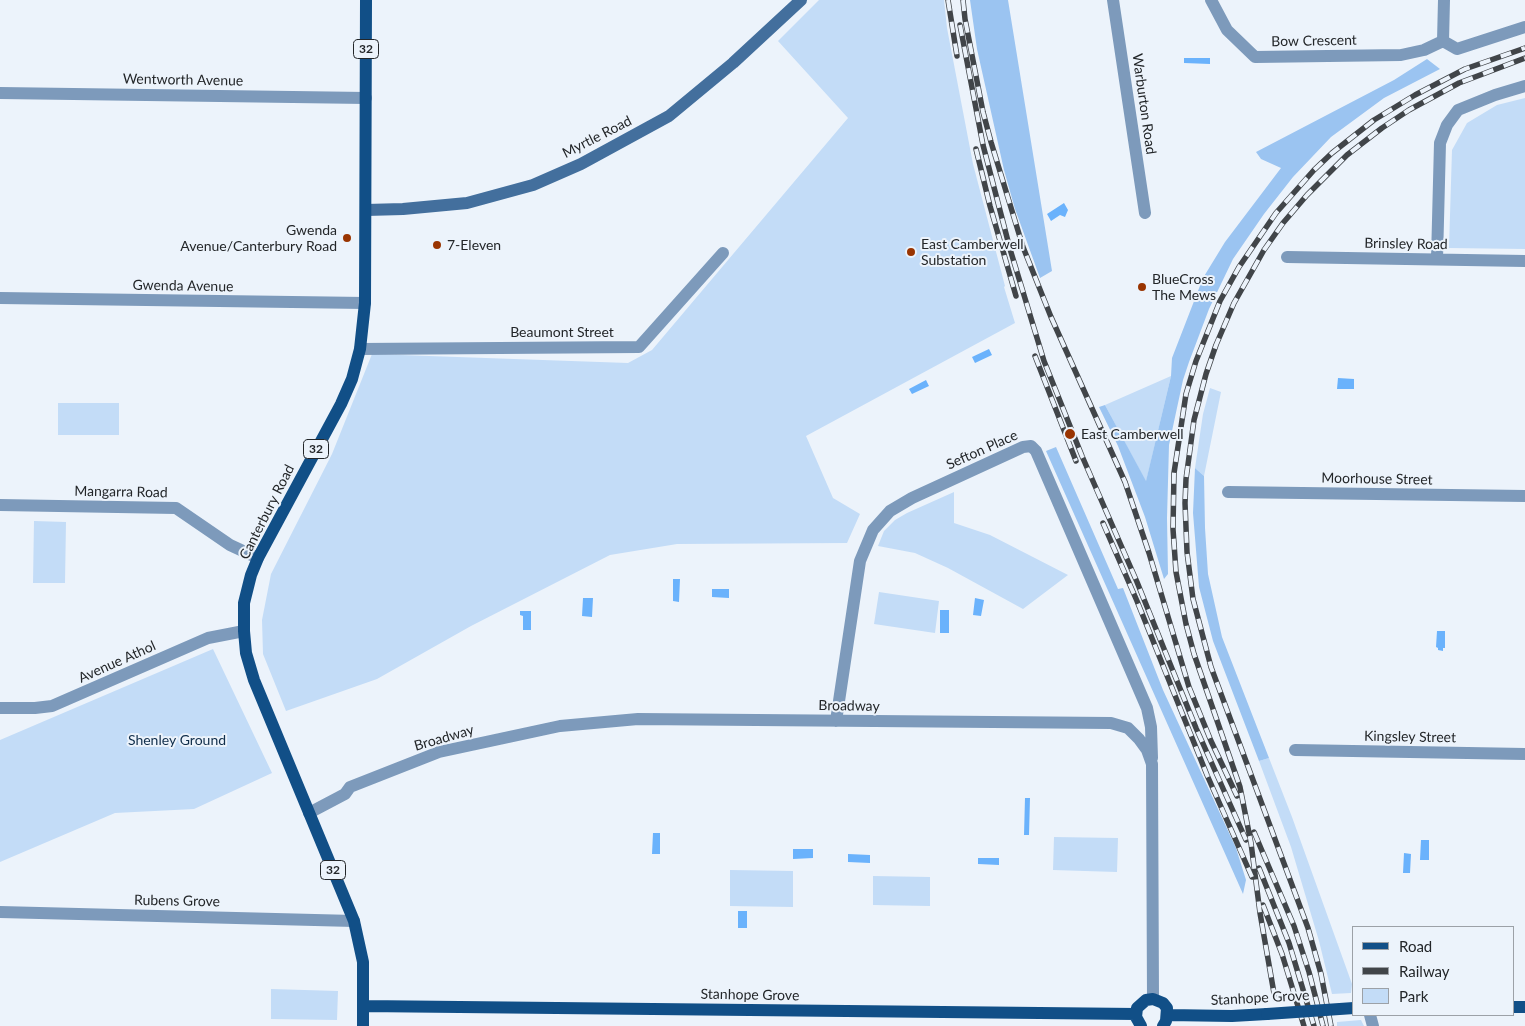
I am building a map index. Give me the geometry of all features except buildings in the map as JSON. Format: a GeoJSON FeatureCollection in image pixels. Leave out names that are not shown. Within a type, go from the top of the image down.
{"type":"FeatureCollection","features":[{"type":"Feature","properties":{"kind":"main road","name":"Canterbury Road"},"geometry":{"type":"LineString","coordinates":[[363,1026],[363,962],[354,920],[254,680],[246,653],[244,603],[251,575],[258,558],[341,404],[352,379],[360,349],[365,303],[368,0]]}},
{"type":"Feature","properties":{"kind":"main road"},"geometry":{"type":"LineString","coordinates":[[1141,1026],[1136,1014],[1141,1003],[1146,1000],[1152,999],[1163,1003],[1167,1008],[1165,1020]]}},
{"type":"Feature","properties":{"kind":"main road","name":"Stanhope Grove"},"geometry":{"type":"LineString","coordinates":[[363,1006],[1136,1014]]}},
{"type":"Feature","properties":{"kind":"main road","name":"Stanhope Grove"},"geometry":{"type":"LineString","coordinates":[[1165,1020],[1352,1008]]}},
{"type":"Feature","properties":{"kind":"street","name":"Myrtle Road"},"geometry":{"type":"LineString","coordinates":[[366,210],[403,209],[467,203],[533,184],[582,164],[669,116],[734,63],[801,0]]}},
{"type":"Feature","properties":{"kind":"street","name":"Warburton Road"},"geometry":{"type":"LineString","coordinates":[[1113,0],[1145,213]]}},
{"type":"Feature","properties":{"kind":"street","name":"Bow Crescent"},"geometry":{"type":"LineString","coordinates":[[1211,0],[1227,30],[1254,57],[1400,55],[1424,50],[1443,41]]}},
{"type":"Feature","properties":{"kind":"street"},"geometry":{"type":"LineString","coordinates":[[1444,0],[1443,41],[1457,48],[1525,26]]}},
{"type":"Feature","properties":{"kind":"street"},"geometry":{"type":"LineString","coordinates":[[1437,259],[1440,143],[1447,125],[1458,110],[1495,95],[1525,86]]}},
{"type":"Feature","properties":{"kind":"street","name":"Wentworth Avenue"},"geometry":{"type":"LineString","coordinates":[[0,93],[366,98]]}},
{"type":"Feature","properties":{"kind":"street","name":"Beaumont Street"},"geometry":{"type":"LineString","coordinates":[[360,349],[639,347],[724,253]]}},
{"type":"Feature","properties":{"kind":"street","name":"Brinsley Road"},"geometry":{"type":"LineString","coordinates":[[1287,257],[1525,261]]}},
{"type":"Feature","properties":{"kind":"street","name":"Gwenda Avenue"},"geometry":{"type":"LineString","coordinates":[[0,298],[365,303]]}},
{"type":"Feature","properties":{"kind":"street","name":"Sefton Place"},"geometry":{"type":"LineString","coordinates":[[836,721],[860,561],[873,530],[890,511],[912,498],[1023,447],[1031,446],[1036,451],[1147,708],[1151,728],[1152,764]]}},
{"type":"Feature","properties":{"kind":"street","name":"Moorhouse Street"},"geometry":{"type":"LineString","coordinates":[[1228,492],[1525,496]]}},
{"type":"Feature","properties":{"kind":"street","name":"Mangarra Road"},"geometry":{"type":"LineString","coordinates":[[0,505],[176,508],[230,545],[258,558]]}},
{"type":"Feature","properties":{"kind":"street","name":"Avenue Athol"},"geometry":{"type":"LineString","coordinates":[[0,708],[52,706],[208,638],[244,632]]}},
{"type":"Feature","properties":{"kind":"street","name":"Broadway"},"geometry":{"type":"LineString","coordinates":[[309,813],[345,794],[350,787],[439,752],[560,726],[638,719],[1111,723],[1128,728],[1139,738],[1152,764],[1152,999]]}},
{"type":"Feature","properties":{"kind":"street","name":"Kingsley Street"},"geometry":{"type":"LineString","coordinates":[[1295,750],[1525,754]]}},
{"type":"Feature","properties":{"kind":"street","name":"Rubens Grove"},"geometry":{"type":"LineString","coordinates":[[0,912],[354,920]]}},
{"type":"Feature","properties":{"kind":"green space"},"geometry":{"type":"Polygon","coordinates":[[[819,0],[944,0],[947,28],[973,164],[1015,323],[806,436],[833,498],[860,514],[847,543],[677,544],[610,555],[471,626],[377,679],[286,711],[263,654],[262,620],[271,574],[332,454],[372,354],[628,363],[652,350],[848,118],[778,41],[819,0]]]}},
{"type":"Feature","properties":{"kind":"green space"},"geometry":{"type":"Polygon","coordinates":[[[1525,98],[1525,249],[1449,248],[1452,150],[1467,123],[1497,105],[1525,98]]]}},
{"type":"Feature","properties":{"kind":"green space"},"geometry":{"type":"Polygon","coordinates":[[[1171,376],[1146,482],[1105,405],[1171,376]]]}},
{"type":"Feature","properties":{"kind":"green space"},"geometry":{"type":"Polygon","coordinates":[[[1210,388],[1221,392],[1204,476],[1195,468],[1203,414],[1210,388]]]}},
{"type":"Feature","properties":{"kind":"green space"},"geometry":{"type":"Polygon","coordinates":[[[58,403],[119,403],[119,435],[58,435],[58,403]]]}},
{"type":"Feature","properties":{"kind":"green space"},"geometry":{"type":"Polygon","coordinates":[[[954,492],[954,523],[990,535],[1068,575],[1023,609],[948,568],[915,553],[878,546],[884,531],[895,520],[954,492]]]}},
{"type":"Feature","properties":{"kind":"green space"},"geometry":{"type":"Polygon","coordinates":[[[34,521],[66,522],[65,583],[33,583],[34,521]]]}},
{"type":"Feature","properties":{"kind":"green space"},"geometry":{"type":"Polygon","coordinates":[[[879,592],[939,601],[935,633],[874,624],[879,592]]]}},
{"type":"Feature","properties":{"kind":"green space","name":"Shenley Ground"},"geometry":{"type":"Polygon","coordinates":[[[213,649],[272,773],[194,809],[115,813],[0,862],[0,740],[213,649]]]}},
{"type":"Feature","properties":{"kind":"green space"},"geometry":{"type":"Polygon","coordinates":[[[1269,758],[1352,984],[1351,993],[1332,994],[1319,941],[1291,847],[1259,761],[1269,758]]]}},
{"type":"Feature","properties":{"kind":"green space"},"geometry":{"type":"Polygon","coordinates":[[[1054,837],[1118,838],[1117,872],[1053,870],[1054,837]]]}},
{"type":"Feature","properties":{"kind":"green space"},"geometry":{"type":"Polygon","coordinates":[[[730,870],[793,871],[793,907],[730,906],[730,870]]]}},
{"type":"Feature","properties":{"kind":"green space"},"geometry":{"type":"Polygon","coordinates":[[[873,876],[930,877],[930,906],[873,905],[873,876]]]}},
{"type":"Feature","properties":{"kind":"green space"},"geometry":{"type":"Polygon","coordinates":[[[271,989],[338,991],[337,1020],[271,1019],[271,989]]]}},
{"type":"Feature","properties":{"kind":"green space"},"geometry":{"type":"Polygon","coordinates":[[[1361,1020],[1364,1026],[1337,1026],[1337,1022],[1361,1020]]]}},
{"type":"Feature","properties":{"kind":"shaded area"},"geometry":{"type":"Polygon","coordinates":[[[970,0],[1008,0],[1052,271],[1040,278],[1015,209],[1004,170],[977,49],[970,0]]]}},
{"type":"Feature","properties":{"kind":"shaded area"},"geometry":{"type":"Polygon","coordinates":[[[1184,58],[1210,58],[1210,64],[1184,63],[1184,58]]]}},
{"type":"Feature","properties":{"kind":"shaded area"},"geometry":{"type":"Polygon","coordinates":[[[1427,59],[1440,69],[1384,98],[1331,137],[1293,177],[1264,214],[1233,259],[1209,309],[1183,380],[1169,445],[1168,574],[1164,579],[1145,517],[1118,446],[1099,407],[1105,405],[1146,481],[1171,376],[1172,358],[1203,278],[1225,242],[1281,168],[1261,159],[1256,152],[1394,80],[1427,59]]]}},
{"type":"Feature","properties":{"kind":"shaded area"},"geometry":{"type":"Polygon","coordinates":[[[1064,203],[1068,210],[1065,217],[1060,215],[1051,221],[1047,214],[1064,203]]]}},
{"type":"Feature","properties":{"kind":"shaded area"},"geometry":{"type":"Polygon","coordinates":[[[989,349],[992,355],[975,363],[972,357],[989,349]]]}},
{"type":"Feature","properties":{"kind":"shaded area"},"geometry":{"type":"Polygon","coordinates":[[[1338,378],[1354,379],[1354,389],[1337,389],[1338,378]]]}},
{"type":"Feature","properties":{"kind":"shaded area"},"geometry":{"type":"Polygon","coordinates":[[[926,380],[929,386],[912,394],[909,389],[926,380]]]}},
{"type":"Feature","properties":{"kind":"shaded area"},"geometry":{"type":"Polygon","coordinates":[[[1056,447],[1118,589],[1123,588],[1163,690],[1236,848],[1246,880],[1243,894],[1046,451],[1056,447]]]}},
{"type":"Feature","properties":{"kind":"shaded area"},"geometry":{"type":"Polygon","coordinates":[[[1195,468],[1204,476],[1208,574],[1222,637],[1269,758],[1259,761],[1213,641],[1199,587],[1193,513],[1195,468]]]}},
{"type":"Feature","properties":{"kind":"shaded area"},"geometry":{"type":"Polygon","coordinates":[[[673,579],[680,579],[679,602],[673,601],[673,579]]]}},
{"type":"Feature","properties":{"kind":"shaded area"},"geometry":{"type":"Polygon","coordinates":[[[712,589],[729,589],[729,598],[712,597],[712,589]]]}},
{"type":"Feature","properties":{"kind":"shaded area"},"geometry":{"type":"Polygon","coordinates":[[[583,598],[593,598],[592,617],[582,616],[583,598]]]}},
{"type":"Feature","properties":{"kind":"shaded area"},"geometry":{"type":"Polygon","coordinates":[[[975,598],[984,600],[981,616],[973,615],[975,598]]]}},
{"type":"Feature","properties":{"kind":"shaded area"},"geometry":{"type":"Polygon","coordinates":[[[940,610],[949,610],[949,633],[940,633],[940,610]]]}},
{"type":"Feature","properties":{"kind":"shaded area"},"geometry":{"type":"Polygon","coordinates":[[[520,611],[531,611],[531,630],[523,630],[523,616],[520,615],[520,611]]]}},
{"type":"Feature","properties":{"kind":"shaded area"},"geometry":{"type":"Polygon","coordinates":[[[1437,631],[1445,631],[1445,648],[1443,648],[1443,651],[1438,650],[1436,647],[1437,631]]]}},
{"type":"Feature","properties":{"kind":"shaded area"},"geometry":{"type":"Polygon","coordinates":[[[1025,798],[1030,798],[1029,835],[1024,835],[1025,798]]]}},
{"type":"Feature","properties":{"kind":"shaded area"},"geometry":{"type":"Polygon","coordinates":[[[653,833],[660,833],[660,854],[652,854],[653,833]]]}},
{"type":"Feature","properties":{"kind":"shaded area"},"geometry":{"type":"Polygon","coordinates":[[[1421,840],[1429,840],[1429,860],[1420,860],[1421,840]]]}},
{"type":"Feature","properties":{"kind":"shaded area"},"geometry":{"type":"Polygon","coordinates":[[[793,849],[813,849],[813,858],[793,859],[793,849]]]}},
{"type":"Feature","properties":{"kind":"shaded area"},"geometry":{"type":"Polygon","coordinates":[[[1404,853],[1411,854],[1410,873],[1403,873],[1404,853]]]}},
{"type":"Feature","properties":{"kind":"shaded area"},"geometry":{"type":"Polygon","coordinates":[[[848,854],[870,855],[870,863],[848,862],[848,854]]]}},
{"type":"Feature","properties":{"kind":"shaded area"},"geometry":{"type":"Polygon","coordinates":[[[978,858],[999,858],[999,865],[978,864],[978,858]]]}},
{"type":"Feature","properties":{"kind":"shaded area"},"geometry":{"type":"Polygon","coordinates":[[[738,911],[747,911],[747,928],[738,928],[738,911]]]}},
{"type":"Feature","properties":{"kind":"railway"},"geometry":{"type":"LineString","coordinates":[[948,0],[957,56]]}},
{"type":"Feature","properties":{"kind":"railway"},"geometry":{"type":"LineString","coordinates":[[963,0],[983,112],[1023,247],[1051,317],[1125,482],[1149,553],[1189,687],[1211,741],[1237,796]]}},
{"type":"Feature","properties":{"kind":"railway"},"geometry":{"type":"LineString","coordinates":[[960,25],[983,145],[1010,249],[1044,361],[1196,728],[1246,840]]}},
{"type":"Feature","properties":{"kind":"railway"},"geometry":{"type":"LineString","coordinates":[[1275,999],[1260,913],[1251,843],[1240,787],[1194,654],[1176,572],[1173,529],[1174,473],[1186,394],[1196,361],[1220,301],[1239,267],[1276,213],[1314,170],[1332,153],[1374,120],[1415,95],[1465,69],[1525,48]]}},
{"type":"Feature","properties":{"kind":"railway"},"geometry":{"type":"LineString","coordinates":[[1331,1026],[1321,974],[1308,928],[1211,667],[1193,599],[1187,552],[1185,503],[1186,479],[1194,420],[1206,374],[1234,303],[1264,250],[1283,223],[1307,195],[1347,155],[1409,110],[1459,83],[1525,58]]}},
{"type":"Feature","properties":{"kind":"railway"},"geometry":{"type":"LineString","coordinates":[[976,149],[1016,296]]}},
{"type":"Feature","properties":{"kind":"railway"},"geometry":{"type":"LineString","coordinates":[[1035,356],[1076,461]]}},
{"type":"Feature","properties":{"kind":"railway"},"geometry":{"type":"LineString","coordinates":[[1103,523],[1137,601],[1207,775],[1252,877]]}},
{"type":"Feature","properties":{"kind":"railway"},"geometry":{"type":"LineString","coordinates":[[1254,832],[1294,926],[1309,972],[1323,1026]]}},
{"type":"Feature","properties":{"kind":"railway"},"geometry":{"type":"LineString","coordinates":[[1259,868],[1289,943],[1314,1026]]}},
{"type":"Feature","properties":{"kind":"railway"},"geometry":{"type":"LineString","coordinates":[[1263,905],[1282,954],[1304,1026]]}},
{"type":"Feature","properties":{"kind":"place","name":"Gwenda Avenue/Canterbury Road"},"geometry":{"type":"Point","coordinates":[347,238]}},
{"type":"Feature","properties":{"kind":"place","name":"7-Eleven"},"geometry":{"type":"Point","coordinates":[437,245]}},
{"type":"Feature","properties":{"kind":"place","name":"East Camberwell Substation"},"geometry":{"type":"Point","coordinates":[911,252]}},
{"type":"Feature","properties":{"kind":"place","name":"BlueCross The Mews"},"geometry":{"type":"Point","coordinates":[1142,287]}},
{"type":"Feature","properties":{"kind":"place","name":"East Camberwell"},"geometry":{"type":"Point","coordinates":[1070,434]}}]}
